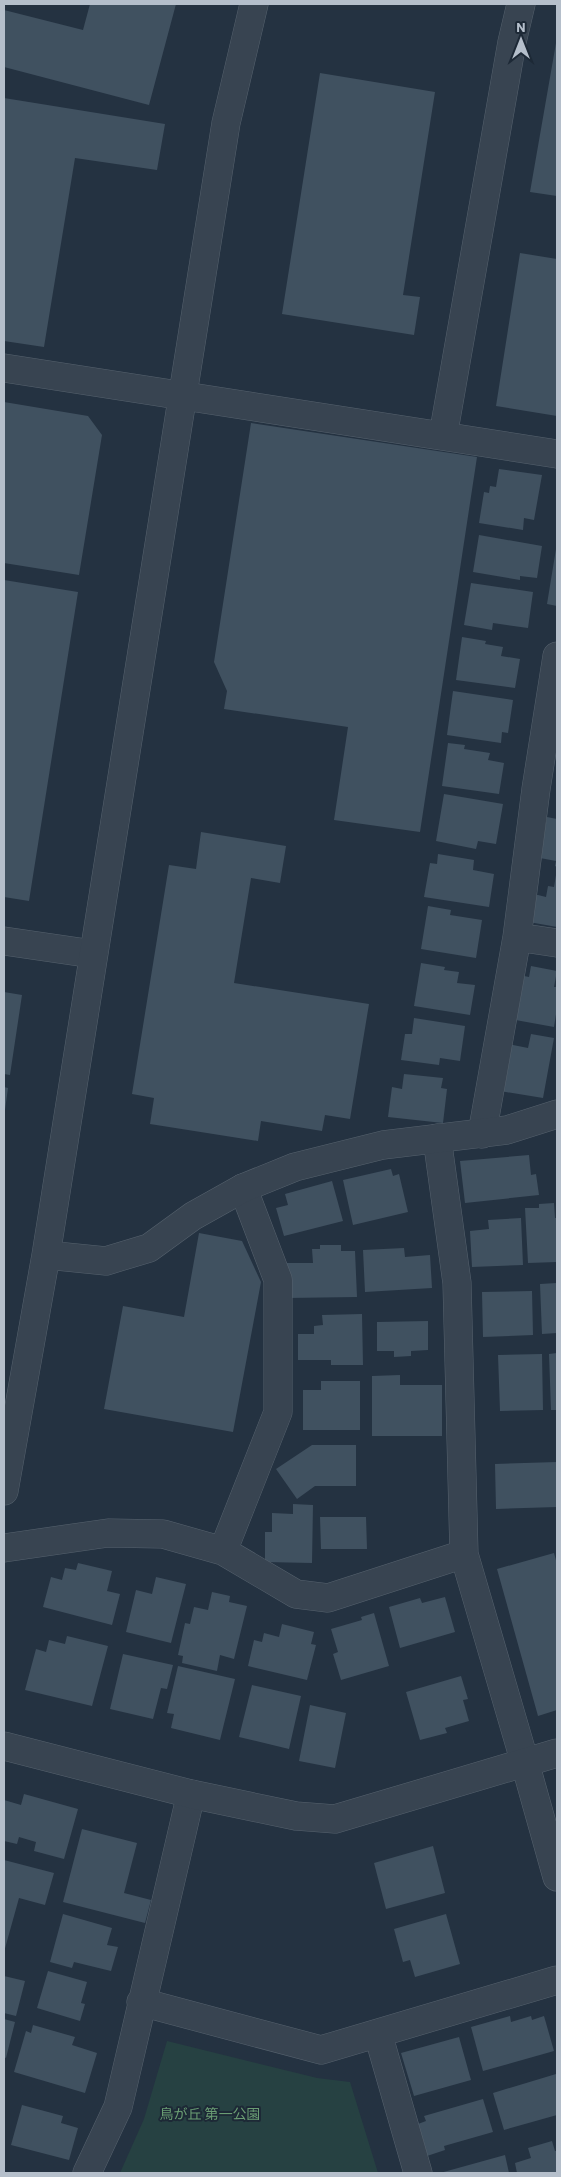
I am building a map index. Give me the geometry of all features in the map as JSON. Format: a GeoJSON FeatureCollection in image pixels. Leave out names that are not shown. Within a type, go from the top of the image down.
{"type":"FeatureCollection","features":[{"type":"Feature","properties":{"kind":"street"},"geometry":{"type":"LineString","coordinates":[[4,1491],[12,1401],[46,1255],[226,123],[254,4]]}},
{"type":"Feature","properties":{"kind":"street"},"geometry":{"type":"LineString","coordinates":[[443,436],[512,42],[521,4]]}},
{"type":"Feature","properties":{"kind":"street"},"geometry":{"type":"LineString","coordinates":[[4,368],[557,454]]}},
{"type":"Feature","properties":{"kind":"street"},"geometry":{"type":"LineString","coordinates":[[482,1134],[517,937],[547,791],[557,656]]}},
{"type":"Feature","properties":{"kind":"street"},"geometry":{"type":"LineString","coordinates":[[517,937],[557,943]]}},
{"type":"Feature","properties":{"kind":"street"},"geometry":{"type":"LineString","coordinates":[[4,941],[93,954]]}},
{"type":"Feature","properties":{"kind":"street"},"geometry":{"type":"LineString","coordinates":[[46,1255],[106,1262],[149,1248],[193,1216],[243,1188],[295,1167],[383,1145],[507,1130],[557,1114]]}},
{"type":"Feature","properties":{"kind":"street"},"geometry":{"type":"LineString","coordinates":[[437,1138],[457,1283],[464,1554],[557,1876]]}},
{"type":"Feature","properties":{"kind":"street"},"geometry":{"type":"LineString","coordinates":[[223,1551],[278,1412],[278,1280],[243,1188]]}},
{"type":"Feature","properties":{"kind":"street"},"geometry":{"type":"LineString","coordinates":[[4,1548],[108,1533],[163,1534],[223,1551],[296,1594],[328,1598],[464,1554]]}},
{"type":"Feature","properties":{"kind":"street"},"geometry":{"type":"LineString","coordinates":[[4,1746],[191,1794],[296,1816],[335,1819],[557,1753]]}},
{"type":"Feature","properties":{"kind":"street"},"geometry":{"type":"LineString","coordinates":[[88,2173],[118,2106],[191,1794]]}},
{"type":"Feature","properties":{"kind":"street"},"geometry":{"type":"LineString","coordinates":[[141,2002],[321,2050],[557,1980]]}},
{"type":"Feature","properties":{"kind":"street"},"geometry":{"type":"LineString","coordinates":[[378,2034],[418,2173]]}},
{"type":"Feature","properties":{"kind":"green space","name":"鳥が丘 第一公園"},"geometry":{"type":"Polygon","coordinates":[[[167,2041],[317,2078],[350,2082],[378,2173],[120,2173],[144,2119],[167,2041]]]}},
{"type":"Feature","properties":{"kind":"building"},"geometry":{"type":"Polygon","coordinates":[[[90,4],[176,4],[149,105],[4,67],[4,10],[83,30],[90,4]]]}},
{"type":"Feature","properties":{"kind":"building"},"geometry":{"type":"Polygon","coordinates":[[[557,43],[557,196],[530,192],[557,43]]]}},
{"type":"Feature","properties":{"kind":"building"},"geometry":{"type":"Polygon","coordinates":[[[320,73],[435,92],[403,295],[420,297],[414,335],[282,314],[320,73]]]}},
{"type":"Feature","properties":{"kind":"building"},"geometry":{"type":"Polygon","coordinates":[[[4,98],[165,124],[157,170],[75,158],[44,347],[4,341],[4,98]]]}},
{"type":"Feature","properties":{"kind":"building"},"geometry":{"type":"Polygon","coordinates":[[[520,253],[557,259],[557,416],[496,406],[520,253]]]}},
{"type":"Feature","properties":{"kind":"building"},"geometry":{"type":"Polygon","coordinates":[[[4,402],[88,416],[102,435],[79,575],[4,563],[4,402]]]}},
{"type":"Feature","properties":{"kind":"building"},"geometry":{"type":"Polygon","coordinates":[[[251,423],[477,457],[420,832],[334,820],[348,727],[224,709],[227,691],[214,662],[251,423]]]}},
{"type":"Feature","properties":{"kind":"building"},"geometry":{"type":"Polygon","coordinates":[[[499,469],[542,475],[534,520],[524,518],[523,530],[479,523],[484,492],[489,493],[490,486],[496,487],[499,469]]]}},
{"type":"Feature","properties":{"kind":"building"},"geometry":{"type":"Polygon","coordinates":[[[479,535],[542,546],[537,578],[520,576],[520,580],[473,572],[479,535]]]}},
{"type":"Feature","properties":{"kind":"building"},"geometry":{"type":"Polygon","coordinates":[[[557,549],[557,606],[547,604],[557,549]]]}},
{"type":"Feature","properties":{"kind":"building"},"geometry":{"type":"Polygon","coordinates":[[[4,580],[78,592],[29,901],[4,897],[4,580]]]}},
{"type":"Feature","properties":{"kind":"building"},"geometry":{"type":"Polygon","coordinates":[[[471,583],[533,592],[528,628],[493,623],[492,630],[464,625],[471,583]]]}},
{"type":"Feature","properties":{"kind":"building"},"geometry":{"type":"Polygon","coordinates":[[[462,637],[486,641],[485,644],[503,647],[501,656],[520,659],[515,688],[456,680],[462,637]]]}},
{"type":"Feature","properties":{"kind":"building"},"geometry":{"type":"Polygon","coordinates":[[[453,691],[513,700],[508,733],[502,732],[501,743],[447,735],[453,691]]]}},
{"type":"Feature","properties":{"kind":"building"},"geometry":{"type":"Polygon","coordinates":[[[448,743],[465,745],[464,749],[490,753],[488,760],[504,763],[499,794],[442,786],[448,743]]]}},
{"type":"Feature","properties":{"kind":"building"},"geometry":{"type":"Polygon","coordinates":[[[444,794],[503,804],[496,844],[478,841],[476,849],[436,841],[444,794]]]}},
{"type":"Feature","properties":{"kind":"building"},"geometry":{"type":"Polygon","coordinates":[[[547,817],[557,819],[557,867],[555,866],[556,861],[540,858],[547,817]]]}},
{"type":"Feature","properties":{"kind":"building"},"geometry":{"type":"Polygon","coordinates":[[[201,832],[286,846],[280,883],[251,878],[234,983],[369,1004],[350,1119],[325,1115],[322,1131],[261,1121],[258,1141],[150,1124],[154,1098],[132,1094],[169,865],[196,869],[201,832]]]}},
{"type":"Feature","properties":{"kind":"building"},"geometry":{"type":"Polygon","coordinates":[[[438,854],[474,860],[473,870],[494,874],[489,907],[424,897],[430,863],[437,864],[438,854]]]}},
{"type":"Feature","properties":{"kind":"building"},"geometry":{"type":"Polygon","coordinates":[[[556,875],[557,927],[529,922],[534,894],[546,897],[548,886],[554,887],[556,875]]]}},
{"type":"Feature","properties":{"kind":"building"},"geometry":{"type":"Polygon","coordinates":[[[428,906],[451,910],[450,915],[482,920],[476,958],[421,949],[428,906]]]}},
{"type":"Feature","properties":{"kind":"building"},"geometry":{"type":"Polygon","coordinates":[[[421,963],[445,967],[444,970],[459,972],[457,983],[475,985],[470,1015],[414,1006],[421,963]]]}},
{"type":"Feature","properties":{"kind":"building"},"geometry":{"type":"Polygon","coordinates":[[[531,966],[557,971],[554,987],[557,987],[557,1008],[554,1027],[510,1019],[519,975],[529,977],[531,966]]]}},
{"type":"Feature","properties":{"kind":"building"},"geometry":{"type":"Polygon","coordinates":[[[4,992],[22,995],[10,1075],[4,1074],[4,992]]]}},
{"type":"Feature","properties":{"kind":"building"},"geometry":{"type":"Polygon","coordinates":[[[414,1018],[465,1026],[460,1061],[440,1058],[439,1065],[401,1060],[405,1034],[412,1034],[414,1018]]]}},
{"type":"Feature","properties":{"kind":"building"},"geometry":{"type":"Polygon","coordinates":[[[531,1034],[554,1038],[543,1098],[500,1091],[508,1044],[528,1048],[531,1034]]]}},
{"type":"Feature","properties":{"kind":"building"},"geometry":{"type":"Polygon","coordinates":[[[404,1074],[443,1078],[441,1088],[447,1089],[443,1123],[388,1117],[392,1087],[402,1089],[404,1074]]]}},
{"type":"Feature","properties":{"kind":"building"},"geometry":{"type":"Polygon","coordinates":[[[4,1087],[8,1088],[5,1110],[4,1110],[4,1087]]]}},
{"type":"Feature","properties":{"kind":"building"},"geometry":{"type":"Polygon","coordinates":[[[529,1155],[531,1175],[536,1174],[539,1195],[465,1203],[460,1161],[529,1155]]]}},
{"type":"Feature","properties":{"kind":"building"},"geometry":{"type":"Polygon","coordinates":[[[391,1169],[393,1176],[399,1174],[408,1212],[353,1225],[343,1180],[391,1169]]]}},
{"type":"Feature","properties":{"kind":"building"},"geometry":{"type":"Polygon","coordinates":[[[332,1181],[343,1221],[284,1236],[276,1208],[288,1205],[285,1194],[332,1181]]]}},
{"type":"Feature","properties":{"kind":"building"},"geometry":{"type":"Polygon","coordinates":[[[554,1203],[555,1218],[557,1218],[557,1262],[528,1263],[525,1208],[539,1208],[539,1204],[554,1203]]]}},
{"type":"Feature","properties":{"kind":"building"},"geometry":{"type":"Polygon","coordinates":[[[521,1218],[523,1265],[472,1267],[470,1231],[489,1229],[488,1220],[521,1218]]]}},
{"type":"Feature","properties":{"kind":"building"},"geometry":{"type":"Polygon","coordinates":[[[199,1233],[242,1241],[261,1282],[233,1432],[104,1409],[123,1306],[184,1317],[199,1233]]]}},
{"type":"Feature","properties":{"kind":"building"},"geometry":{"type":"Polygon","coordinates":[[[320,1245],[341,1245],[341,1251],[355,1251],[357,1297],[287,1298],[286,1263],[313,1263],[312,1249],[320,1249],[320,1245]]]}},
{"type":"Feature","properties":{"kind":"building"},"geometry":{"type":"Polygon","coordinates":[[[404,1248],[405,1257],[430,1255],[432,1288],[365,1292],[363,1250],[404,1248]]]}},
{"type":"Feature","properties":{"kind":"building"},"geometry":{"type":"Polygon","coordinates":[[[557,1283],[557,1333],[542,1334],[540,1284],[557,1283]]]}},
{"type":"Feature","properties":{"kind":"building"},"geometry":{"type":"Polygon","coordinates":[[[532,1291],[533,1335],[483,1337],[482,1292],[532,1291]]]}},
{"type":"Feature","properties":{"kind":"building"},"geometry":{"type":"Polygon","coordinates":[[[362,1314],[363,1365],[331,1365],[331,1360],[298,1360],[298,1334],[314,1334],[314,1326],[323,1325],[322,1315],[362,1314]]]}},
{"type":"Feature","properties":{"kind":"building"},"geometry":{"type":"Polygon","coordinates":[[[428,1321],[428,1350],[411,1351],[411,1356],[394,1357],[394,1351],[377,1351],[377,1322],[428,1321]]]}},
{"type":"Feature","properties":{"kind":"building"},"geometry":{"type":"Polygon","coordinates":[[[557,1353],[557,1410],[551,1410],[549,1354],[557,1353]]]}},
{"type":"Feature","properties":{"kind":"building"},"geometry":{"type":"Polygon","coordinates":[[[542,1354],[543,1410],[500,1411],[498,1355],[542,1354]]]}},
{"type":"Feature","properties":{"kind":"building"},"geometry":{"type":"Polygon","coordinates":[[[400,1375],[400,1385],[442,1385],[442,1436],[372,1436],[372,1376],[400,1375]]]}},
{"type":"Feature","properties":{"kind":"building"},"geometry":{"type":"Polygon","coordinates":[[[321,1381],[360,1381],[360,1430],[303,1430],[303,1390],[321,1390],[321,1381]]]}},
{"type":"Feature","properties":{"kind":"building"},"geometry":{"type":"Polygon","coordinates":[[[312,1445],[356,1445],[356,1486],[315,1486],[297,1499],[276,1469],[312,1445]]]}},
{"type":"Feature","properties":{"kind":"building"},"geometry":{"type":"Polygon","coordinates":[[[557,1462],[557,1507],[496,1509],[495,1464],[557,1462]]]}},
{"type":"Feature","properties":{"kind":"building"},"geometry":{"type":"Polygon","coordinates":[[[293,1504],[313,1505],[312,1563],[265,1562],[265,1532],[272,1532],[272,1513],[293,1514],[293,1504]]]}},
{"type":"Feature","properties":{"kind":"building"},"geometry":{"type":"Polygon","coordinates":[[[320,1517],[366,1517],[367,1549],[321,1549],[320,1517]]]}},
{"type":"Feature","properties":{"kind":"building"},"geometry":{"type":"Polygon","coordinates":[[[554,1553],[557,1564],[557,1710],[538,1716],[497,1569],[554,1553]]]}},
{"type":"Feature","properties":{"kind":"building"},"geometry":{"type":"Polygon","coordinates":[[[78,1563],[112,1571],[107,1591],[120,1594],[112,1625],[43,1607],[51,1577],[62,1580],[65,1568],[76,1570],[78,1563]]]}},
{"type":"Feature","properties":{"kind":"building"},"geometry":{"type":"Polygon","coordinates":[[[156,1577],[186,1584],[171,1643],[126,1632],[136,1590],[152,1594],[156,1577]]]}},
{"type":"Feature","properties":{"kind":"building"},"geometry":{"type":"Polygon","coordinates":[[[212,1592],[230,1596],[229,1602],[247,1606],[234,1659],[220,1655],[217,1671],[182,1663],[183,1656],[178,1655],[185,1623],[190,1624],[194,1607],[208,1610],[212,1592]]]}},
{"type":"Feature","properties":{"kind":"building"},"geometry":{"type":"Polygon","coordinates":[[[445,1597],[455,1632],[400,1648],[389,1607],[420,1598],[422,1603],[445,1597]]]}},
{"type":"Feature","properties":{"kind":"building"},"geometry":{"type":"Polygon","coordinates":[[[374,1613],[389,1666],[341,1680],[333,1654],[338,1652],[331,1629],[362,1620],[361,1617],[374,1613]]]}},
{"type":"Feature","properties":{"kind":"building"},"geometry":{"type":"Polygon","coordinates":[[[282,1624],[314,1632],[311,1644],[316,1645],[307,1680],[248,1666],[254,1640],[262,1642],[264,1633],[279,1637],[282,1624]]]}},
{"type":"Feature","properties":{"kind":"building"},"geometry":{"type":"Polygon","coordinates":[[[67,1636],[108,1646],[92,1706],[25,1690],[36,1649],[46,1652],[49,1640],[65,1644],[67,1636]]]}},
{"type":"Feature","properties":{"kind":"building"},"geometry":{"type":"Polygon","coordinates":[[[123,1654],[173,1665],[167,1689],[161,1688],[153,1719],[110,1709],[123,1654]]]}},
{"type":"Feature","properties":{"kind":"building"},"geometry":{"type":"Polygon","coordinates":[[[178,1666],[235,1679],[220,1740],[171,1728],[174,1714],[167,1713],[178,1666]]]}},
{"type":"Feature","properties":{"kind":"building"},"geometry":{"type":"Polygon","coordinates":[[[461,1676],[468,1699],[463,1700],[469,1721],[445,1728],[447,1733],[420,1740],[406,1692],[461,1676]]]}},
{"type":"Feature","properties":{"kind":"building"},"geometry":{"type":"Polygon","coordinates":[[[252,1685],[301,1696],[289,1749],[239,1737],[252,1685]]]}},
{"type":"Feature","properties":{"kind":"building"},"geometry":{"type":"Polygon","coordinates":[[[310,1705],[346,1713],[335,1768],[299,1761],[310,1705]]]}},
{"type":"Feature","properties":{"kind":"building"},"geometry":{"type":"Polygon","coordinates":[[[24,1794],[78,1809],[64,1859],[34,1851],[36,1842],[19,1837],[17,1844],[4,1841],[4,1800],[21,1805],[24,1794]]]}},
{"type":"Feature","properties":{"kind":"building"},"geometry":{"type":"Polygon","coordinates":[[[82,1829],[137,1843],[124,1893],[151,1900],[145,1923],[63,1902],[82,1829]]]}},
{"type":"Feature","properties":{"kind":"building"},"geometry":{"type":"Polygon","coordinates":[[[433,1846],[445,1893],[386,1909],[374,1863],[433,1846]]]}},
{"type":"Feature","properties":{"kind":"building"},"geometry":{"type":"Polygon","coordinates":[[[4,1860],[54,1873],[45,1905],[19,1898],[4,1952],[4,1860]]]}},
{"type":"Feature","properties":{"kind":"building"},"geometry":{"type":"Polygon","coordinates":[[[63,1914],[112,1928],[107,1945],[118,1947],[111,1971],[74,1962],[72,1968],[50,1962],[63,1914]]]}},
{"type":"Feature","properties":{"kind":"building"},"geometry":{"type":"Polygon","coordinates":[[[446,1914],[460,1964],[415,1977],[410,1960],[403,1962],[394,1929],[446,1914]]]}},
{"type":"Feature","properties":{"kind":"building"},"geometry":{"type":"Polygon","coordinates":[[[48,1971],[87,1982],[81,2003],[85,2004],[80,2021],[37,2008],[48,1971]]]}},
{"type":"Feature","properties":{"kind":"building"},"geometry":{"type":"Polygon","coordinates":[[[4,1976],[25,1981],[16,2016],[4,2013],[4,1976]]]}},
{"type":"Feature","properties":{"kind":"building"},"geometry":{"type":"Polygon","coordinates":[[[510,2016],[511,2022],[531,2016],[532,2020],[544,2016],[554,2051],[483,2071],[471,2027],[510,2016]]]}},
{"type":"Feature","properties":{"kind":"building"},"geometry":{"type":"Polygon","coordinates":[[[4,2019],[15,2022],[6,2058],[4,2057],[4,2019]]]}},
{"type":"Feature","properties":{"kind":"building"},"geometry":{"type":"Polygon","coordinates":[[[33,2025],[75,2037],[72,2045],[97,2053],[85,2093],[14,2072],[26,2031],[31,2033],[33,2025]]]}},
{"type":"Feature","properties":{"kind":"building"},"geometry":{"type":"Polygon","coordinates":[[[459,2037],[471,2080],[414,2096],[401,2053],[459,2037]]]}},
{"type":"Feature","properties":{"kind":"building"},"geometry":{"type":"Polygon","coordinates":[[[556,2074],[557,2115],[504,2130],[493,2093],[556,2074]]]}},
{"type":"Feature","properties":{"kind":"building"},"geometry":{"type":"Polygon","coordinates":[[[483,2099],[493,2132],[444,2146],[445,2150],[427,2156],[418,2124],[426,2121],[424,2116],[483,2099]]]}},
{"type":"Feature","properties":{"kind":"building"},"geometry":{"type":"Polygon","coordinates":[[[22,2105],[63,2116],[61,2123],[78,2128],[69,2160],[11,2145],[22,2105]]]}},
{"type":"Feature","properties":{"kind":"building"},"geometry":{"type":"Polygon","coordinates":[[[552,2141],[555,2151],[557,2151],[557,2173],[517,2173],[515,2163],[531,2158],[528,2148],[552,2141]]]}},
{"type":"Feature","properties":{"kind":"building"},"geometry":{"type":"Polygon","coordinates":[[[505,2155],[509,2173],[440,2173],[505,2155]]]}}]}
